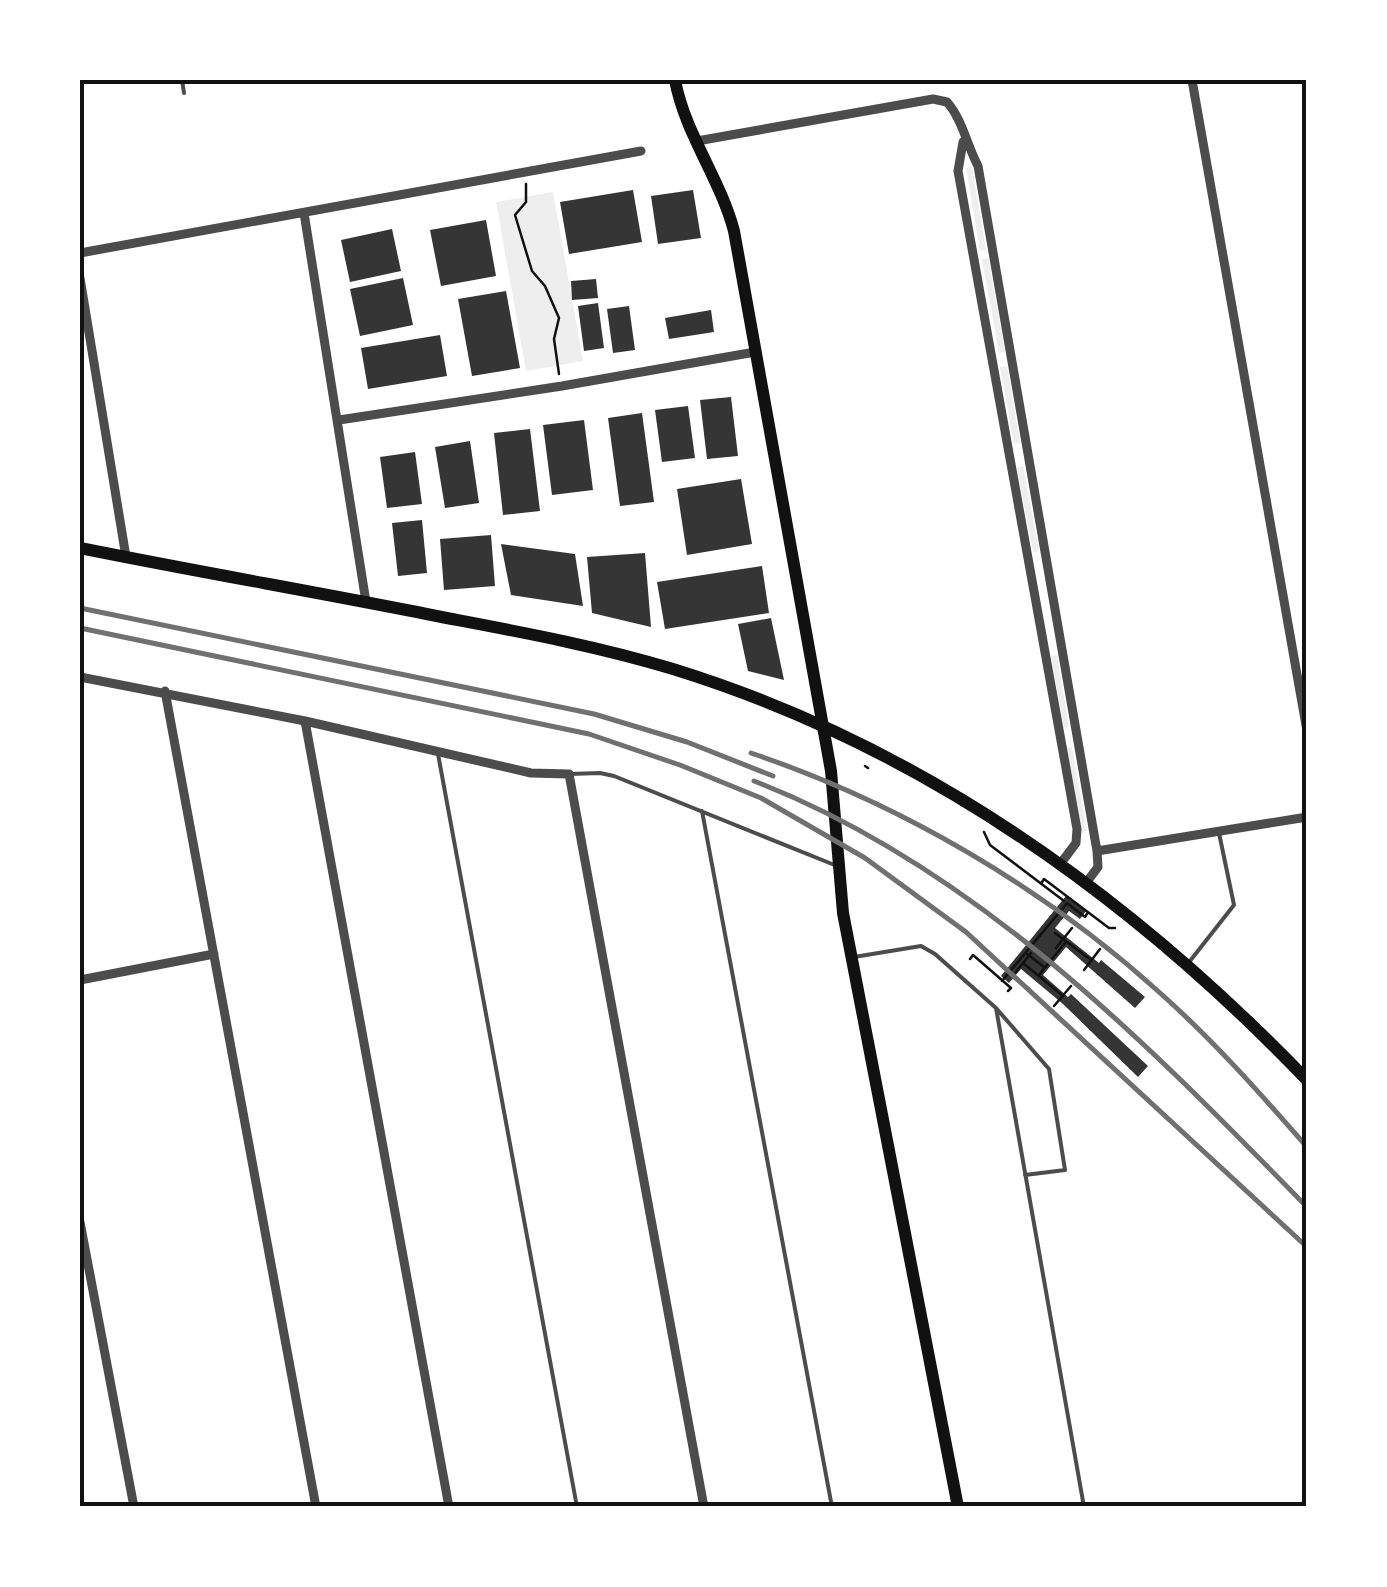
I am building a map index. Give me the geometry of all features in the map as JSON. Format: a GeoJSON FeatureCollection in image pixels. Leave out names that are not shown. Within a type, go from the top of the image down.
{"type":"FeatureCollection","features":[{"type":"Feature","properties":{"kind":"main road"},"geometry":{"type":"LineString","coordinates":[[675,80],[685,115],[728,209],[831,770],[843,913],[958,1507]]}},
{"type":"Feature","properties":{"kind":"main road"},"geometry":{"type":"LineString","coordinates":[[80,548],[568,642],[726,688],[824,728],[934,781],[1061,863],[1187,965],[1307,1080]]}},
{"type":"Feature","properties":{"kind":"street"},"geometry":{"type":"LineString","coordinates":[[1192,80],[1307,731]]}},
{"type":"Feature","properties":{"kind":"street"},"geometry":{"type":"LineString","coordinates":[[697,141],[933,99],[948,102],[958,118],[978,166],[1097,850],[1098,867],[1086,883]]}},
{"type":"Feature","properties":{"kind":"street"},"geometry":{"type":"LineString","coordinates":[[964,139],[958,171],[1071,797],[1076,842],[1061,863]]}},
{"type":"Feature","properties":{"kind":"street"},"geometry":{"type":"LineString","coordinates":[[80,252],[642,151]]}},
{"type":"Feature","properties":{"kind":"street"},"geometry":{"type":"LineString","coordinates":[[304,212],[366,602]]}},
{"type":"Feature","properties":{"kind":"street"},"geometry":{"type":"LineString","coordinates":[[80,278],[126,558]]}},
{"type":"Feature","properties":{"kind":"street"},"geometry":{"type":"LineString","coordinates":[[339,420],[756,352]]}},
{"type":"Feature","properties":{"kind":"street"},"geometry":{"type":"LineString","coordinates":[[80,677],[165,691],[544,776],[570,774],[704,1507]]}},
{"type":"Feature","properties":{"kind":"street"},"geometry":{"type":"LineString","coordinates":[[165,691],[316,1507]]}},
{"type":"Feature","properties":{"kind":"street"},"geometry":{"type":"LineString","coordinates":[[305,721],[449,1507]]}},
{"type":"Feature","properties":{"kind":"street"},"geometry":{"type":"LineString","coordinates":[[1076,842],[1097,850],[1307,818]]}},
{"type":"Feature","properties":{"kind":"street"},"geometry":{"type":"LineString","coordinates":[[80,980],[214,954]]}},
{"type":"Feature","properties":{"kind":"street"},"geometry":{"type":"LineString","coordinates":[[80,1222],[134,1507]]}},
{"type":"Feature","properties":{"kind":"lane"},"geometry":{"type":"LineString","coordinates":[[182,80],[184,94]]}},
{"type":"Feature","properties":{"kind":"lane"},"geometry":{"type":"LineString","coordinates":[[437,752],[577,1507]]}},
{"type":"Feature","properties":{"kind":"lane"},"geometry":{"type":"LineString","coordinates":[[570,774],[614,776],[841,864]]}},
{"type":"Feature","properties":{"kind":"lane"},"geometry":{"type":"LineString","coordinates":[[702,811],[832,1507]]}},
{"type":"Feature","properties":{"kind":"lane"},"geometry":{"type":"LineString","coordinates":[[1187,965],[1234,905],[1219,832]]}},
{"type":"Feature","properties":{"kind":"lane"},"geometry":{"type":"LineString","coordinates":[[854,957],[921,946],[996,1008],[1050,1069],[1066,1170],[1024,1175]]}},
{"type":"Feature","properties":{"kind":"lane"},"geometry":{"type":"LineString","coordinates":[[996,1008],[1084,1507]]}},
{"type":"Feature","properties":{"kind":"path"},"geometry":{"type":"LineString","coordinates":[[526,172],[527,197],[515,214],[532,271],[545,286],[559,318],[554,346],[562,386]]}},
{"type":"Feature","properties":{"kind":"path"},"geometry":{"type":"LineString","coordinates":[[984,831],[990,845],[1079,912],[1085,916],[1088,912]]}},
{"type":"Feature","properties":{"kind":"path"},"geometry":{"type":"LineString","coordinates":[[1041,883],[1044,879],[1108,928],[1114,930],[1117,926]]}},
{"type":"Feature","properties":{"kind":"path"},"geometry":{"type":"LineString","coordinates":[[1002,980],[1066,903]]}},
{"type":"Feature","properties":{"kind":"path"},"geometry":{"type":"LineString","coordinates":[[1038,976],[1072,928]]}},
{"type":"Feature","properties":{"kind":"path"},"geometry":{"type":"LineString","coordinates":[[1055,933],[1092,960]]}},
{"type":"Feature","properties":{"kind":"path"},"geometry":{"type":"LineString","coordinates":[[1056,948],[1065,940]]}},
{"type":"Feature","properties":{"kind":"path"},"geometry":{"type":"LineString","coordinates":[[1084,970],[1100,949]]}},
{"type":"Feature","properties":{"kind":"path"},"geometry":{"type":"LineString","coordinates":[[1026,953],[1045,968]]}},
{"type":"Feature","properties":{"kind":"path"},"geometry":{"type":"LineString","coordinates":[[1016,972],[1032,953]]}},
{"type":"Feature","properties":{"kind":"path"},"geometry":{"type":"LineString","coordinates":[[970,958],[973,955],[1002,980],[1010,988],[1008,991]]}},
{"type":"Feature","properties":{"kind":"path"},"geometry":{"type":"LineString","coordinates":[[1023,963],[1063,996]]}},
{"type":"Feature","properties":{"kind":"path"},"geometry":{"type":"LineString","coordinates":[[1054,1006],[1071,986]]}},
{"type":"Feature","properties":{"kind":"shaded area"},"geometry":{"type":"Polygon","coordinates":[[[972,167],[986,250],[980,251],[966,168],[972,167]]]}},
{"type":"Feature","properties":{"kind":"shaded area"},"geometry":{"type":"Polygon","coordinates":[[[553,192],[583,361],[526,371],[496,202],[553,192]]]}},
{"type":"Feature","properties":{"kind":"shaded area"},"geometry":{"type":"Polygon","coordinates":[[[988,258],[1005,352],[999,353],[982,259],[988,258]]]}},
{"type":"Feature","properties":{"kind":"shaded area"},"geometry":{"type":"Polygon","coordinates":[[[1007,366],[1020,443],[1014,444],[1000,367],[1007,366]]]}},
{"type":"Feature","properties":{"kind":"shaded area"},"geometry":{"type":"Polygon","coordinates":[[[1023,466],[1039,551],[1033,552],[1017,468],[1023,466]]]}},
{"type":"Feature","properties":{"kind":"shaded area"},"geometry":{"type":"Polygon","coordinates":[[[1057,655],[1069,727],[1064,728],[1051,656],[1057,655]]]}},
{"type":"Feature","properties":{"kind":"shaded area"},"geometry":{"type":"Polygon","coordinates":[[[1072,747],[1087,831],[1082,832],[1067,748],[1072,747]]]}},
{"type":"Feature","properties":{"kind":"building"},"geometry":{"type":"Polygon","coordinates":[[[633,190],[642,242],[569,254],[560,202],[633,190]]]}},
{"type":"Feature","properties":{"kind":"building"},"geometry":{"type":"Polygon","coordinates":[[[693,190],[701,238],[658,244],[651,196],[693,190]]]}},
{"type":"Feature","properties":{"kind":"building"},"geometry":{"type":"Polygon","coordinates":[[[486,220],[496,276],[441,286],[430,230],[486,220]]]}},
{"type":"Feature","properties":{"kind":"building"},"geometry":{"type":"Polygon","coordinates":[[[392,229],[401,271],[350,282],[341,240],[392,229]]]}},
{"type":"Feature","properties":{"kind":"building"},"geometry":{"type":"Polygon","coordinates":[[[403,278],[413,325],[360,336],[350,289],[403,278]]]}},
{"type":"Feature","properties":{"kind":"building"},"geometry":{"type":"Polygon","coordinates":[[[596,279],[598,298],[572,300],[571,281],[596,279]]]}},
{"type":"Feature","properties":{"kind":"building"},"geometry":{"type":"Polygon","coordinates":[[[506,291],[520,368],[472,376],[458,299],[506,291]]]}},
{"type":"Feature","properties":{"kind":"building"},"geometry":{"type":"Polygon","coordinates":[[[598,303],[604,348],[584,351],[578,306],[598,303]]]}},
{"type":"Feature","properties":{"kind":"building"},"geometry":{"type":"Polygon","coordinates":[[[629,306],[635,350],[613,353],[607,309],[629,306]]]}},
{"type":"Feature","properties":{"kind":"building"},"geometry":{"type":"Polygon","coordinates":[[[711,310],[714,332],[669,339],[665,318],[711,310]]]}},
{"type":"Feature","properties":{"kind":"building"},"geometry":{"type":"Polygon","coordinates":[[[440,335],[447,376],[368,389],[361,348],[440,335]]]}},
{"type":"Feature","properties":{"kind":"building"},"geometry":{"type":"Polygon","coordinates":[[[731,397],[738,456],[707,459],[700,400],[731,397]]]}},
{"type":"Feature","properties":{"kind":"building"},"geometry":{"type":"Polygon","coordinates":[[[688,406],[695,458],[662,462],[655,410],[688,406]]]}},
{"type":"Feature","properties":{"kind":"building"},"geometry":{"type":"Polygon","coordinates":[[[642,413],[654,502],[620,506],[608,418],[642,413]]]}},
{"type":"Feature","properties":{"kind":"building"},"geometry":{"type":"Polygon","coordinates":[[[584,420],[593,490],[552,495],[543,425],[584,420]]]}},
{"type":"Feature","properties":{"kind":"building"},"geometry":{"type":"Polygon","coordinates":[[[530,429],[540,511],[503,515],[494,433],[530,429]]]}},
{"type":"Feature","properties":{"kind":"building"},"geometry":{"type":"Polygon","coordinates":[[[470,441],[479,503],[445,508],[435,447],[470,441]]]}},
{"type":"Feature","properties":{"kind":"building"},"geometry":{"type":"Polygon","coordinates":[[[415,452],[422,504],[387,508],[380,457],[415,452]]]}},
{"type":"Feature","properties":{"kind":"building"},"geometry":{"type":"Polygon","coordinates":[[[741,479],[752,544],[687,555],[677,489],[741,479]]]}},
{"type":"Feature","properties":{"kind":"building"},"geometry":{"type":"Polygon","coordinates":[[[422,520],[427,573],[398,576],[392,523],[422,520]]]}},
{"type":"Feature","properties":{"kind":"building"},"geometry":{"type":"Polygon","coordinates":[[[491,535],[495,586],[444,590],[440,539],[491,535]]]}},
{"type":"Feature","properties":{"kind":"building"},"geometry":{"type":"Polygon","coordinates":[[[501,544],[575,554],[583,606],[511,595],[501,544]]]}},
{"type":"Feature","properties":{"kind":"building"},"geometry":{"type":"Polygon","coordinates":[[[645,553],[651,627],[592,613],[587,557],[645,553]]]}},
{"type":"Feature","properties":{"kind":"building"},"geometry":{"type":"Polygon","coordinates":[[[762,566],[769,613],[665,629],[657,582],[762,566]]]}},
{"type":"Feature","properties":{"kind":"building"},"geometry":{"type":"Polygon","coordinates":[[[771,618],[784,680],[748,671],[738,624],[771,618]]]}},
{"type":"Feature","properties":{"kind":"building"},"geometry":{"type":"Polygon","coordinates":[[[1066,896],[1086,911],[1080,919],[1069,911],[1055,928],[1145,997],[1135,1008],[1066,947],[1043,975],[1068,997],[1071,994],[1148,1066],[1138,1077],[1021,969],[1009,983],[1001,976],[1066,896]]]}},
{"type":"Feature","properties":{"kind":"railway"},"geometry":{"type":"LineString","coordinates":[[80,608],[594,714],[687,742],[773,776]]}},
{"type":"Feature","properties":{"kind":"railway"},"geometry":{"type":"LineString","coordinates":[[80,628],[589,734],[761,798],[865,858],[966,932],[1307,1247]]}},
{"type":"Feature","properties":{"kind":"railway"},"geometry":{"type":"LineString","coordinates":[[751,753],[806,773],[915,823],[1018,883],[1067,917],[1179,1010],[1307,1147]]}},
{"type":"Feature","properties":{"kind":"railway"},"geometry":{"type":"LineString","coordinates":[[754,781],[834,817],[911,860],[983,910],[1119,1022],[1307,1207]]}}]}
